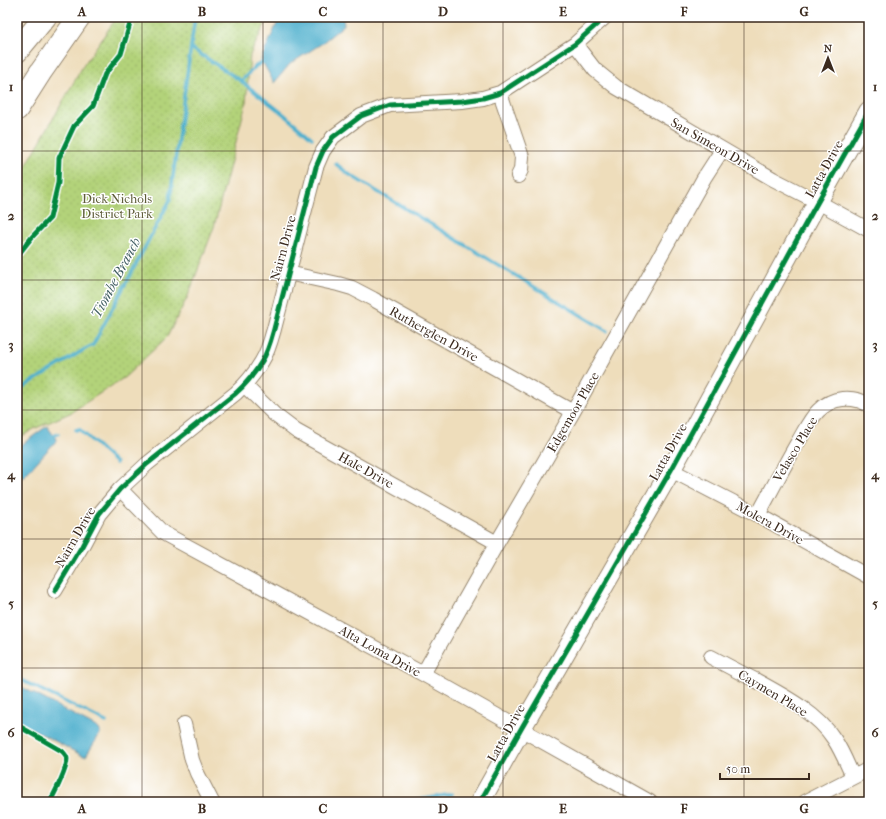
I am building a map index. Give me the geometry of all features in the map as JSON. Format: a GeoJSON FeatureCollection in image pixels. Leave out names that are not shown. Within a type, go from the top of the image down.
{"type":"FeatureCollection","features":[{"type":"Feature","properties":{"kind":"highway"},"geometry":{"type":"LineString","coordinates":[[17,51],[45,17]]}},
{"type":"Feature","properties":{"kind":"highway"},"geometry":{"type":"LineString","coordinates":[[17,109],[79,17]]}},
{"type":"Feature","properties":{"kind":"street","name":"Nairn Drive"},"geometry":{"type":"LineString","coordinates":[[56,590],[100,514],[120,489],[147,464],[244,385],[262,361],[274,329],[316,166],[323,151],[333,137],[361,116],[390,105],[483,98],[500,93],[575,44],[605,17]]}},
{"type":"Feature","properties":{"kind":"street","name":"San Simeon Drive"},"geometry":{"type":"LineString","coordinates":[[575,44],[595,70],[616,87],[773,179],[869,230]]}},
{"type":"Feature","properties":{"kind":"street"},"geometry":{"type":"LineString","coordinates":[[500,93],[522,157],[521,170],[518,176]]}},
{"type":"Feature","properties":{"kind":"street","name":"Latta Drive"},"geometry":{"type":"LineString","coordinates":[[480,802],[671,470],[869,111]]}},
{"type":"Feature","properties":{"kind":"street","name":"Edgemoor Place"},"geometry":{"type":"LineString","coordinates":[[423,674],[573,412],[704,178],[722,150]]}},
{"type":"Feature","properties":{"kind":"street","name":"Rutherglen Drive"},"geometry":{"type":"LineString","coordinates":[[288,273],[352,288],[573,412]]}},
{"type":"Feature","properties":{"kind":"street","name":"Hale Drive"},"geometry":{"type":"LineString","coordinates":[[244,385],[275,415],[296,431],[497,543]]}},
{"type":"Feature","properties":{"kind":"street","name":"Velasco Place"},"geometry":{"type":"LineString","coordinates":[[758,515],[800,438],[818,411],[829,403],[840,399],[852,398],[863,401],[869,405]]}},
{"type":"Feature","properties":{"kind":"street","name":"Molera Drive"},"geometry":{"type":"LineString","coordinates":[[671,470],[758,515],[869,578]]}},
{"type":"Feature","properties":{"kind":"street","name":"Alta Loma Drive"},"geometry":{"type":"LineString","coordinates":[[120,489],[163,533],[423,674],[650,802]]}},
{"type":"Feature","properties":{"kind":"street","name":"Caymen Place"},"geometry":{"type":"LineString","coordinates":[[711,657],[781,694],[798,705],[821,724],[833,738],[843,754],[853,777]]}},
{"type":"Feature","properties":{"kind":"street"},"geometry":{"type":"LineString","coordinates":[[184,724],[192,760],[211,802]]}},
{"type":"Feature","properties":{"kind":"street"},"geometry":{"type":"LineString","coordinates":[[805,802],[869,769]]}},
{"type":"Feature","properties":{"kind":"green space","name":"Dick Nichols District Park"},"geometry":{"type":"Polygon","coordinates":[[[117,17],[271,17],[263,28],[250,55],[246,103],[214,227],[188,296],[167,337],[125,377],[70,413],[34,429],[17,439],[17,182],[83,66],[117,17]]]}},
{"type":"Feature","properties":{"kind":"water"},"geometry":{"type":"Polygon","coordinates":[[[280,17],[343,17],[344,25],[321,44],[290,64],[274,83],[261,59],[280,17]]]}},
{"type":"Feature","properties":{"kind":"water"},"geometry":{"type":"Polygon","coordinates":[[[47,426],[57,440],[25,475],[17,480],[17,448],[47,426]]]}},
{"type":"Feature","properties":{"kind":"water"},"geometry":{"type":"Polygon","coordinates":[[[20,686],[98,728],[100,734],[86,756],[83,756],[17,721],[17,690],[20,686]]]}},
{"type":"Feature","properties":{"kind":"waterway","name":"Tiombe Branch"},"geometry":{"type":"LineString","coordinates":[[17,391],[93,345],[170,200],[195,17]]}},
{"type":"Feature","properties":{"kind":"waterway"},"geometry":{"type":"LineString","coordinates":[[191,48],[241,81],[312,138]]}},
{"type":"Feature","properties":{"kind":"waterway"},"geometry":{"type":"LineString","coordinates":[[241,81],[256,66],[263,62]]}},
{"type":"Feature","properties":{"kind":"waterway"},"geometry":{"type":"LineString","coordinates":[[336,164],[350,175],[607,331]]}},
{"type":"Feature","properties":{"kind":"waterway"},"geometry":{"type":"LineString","coordinates":[[76,430],[79,429],[116,463]]}},
{"type":"Feature","properties":{"kind":"waterway"},"geometry":{"type":"LineString","coordinates":[[53,436],[58,434]]}},
{"type":"Feature","properties":{"kind":"waterway"},"geometry":{"type":"LineString","coordinates":[[17,678],[106,722]]}},
{"type":"Feature","properties":{"kind":"waterway"},"geometry":{"type":"LineString","coordinates":[[407,802],[452,794]]}},
{"type":"Feature","properties":{"kind":"cycle path"},"geometry":{"type":"LineString","coordinates":[[17,261],[18,255],[50,218],[58,183],[59,158],[74,126],[93,106],[105,74],[121,54],[132,17]]}},
{"type":"Feature","properties":{"kind":"cycle path"},"geometry":{"type":"LineString","coordinates":[[55,591],[99,514],[120,489],[147,464],[236,393],[250,378],[266,354],[272,337],[316,167],[323,151],[333,137],[361,116],[390,105],[462,101],[483,98],[500,93],[575,44],[605,17]]}},
{"type":"Feature","properties":{"kind":"cycle path"},"geometry":{"type":"LineString","coordinates":[[480,802],[671,470],[869,111]]}},
{"type":"Feature","properties":{"kind":"cycle path"},"geometry":{"type":"LineString","coordinates":[[17,725],[62,751],[67,759],[63,775],[50,802]]}}]}
